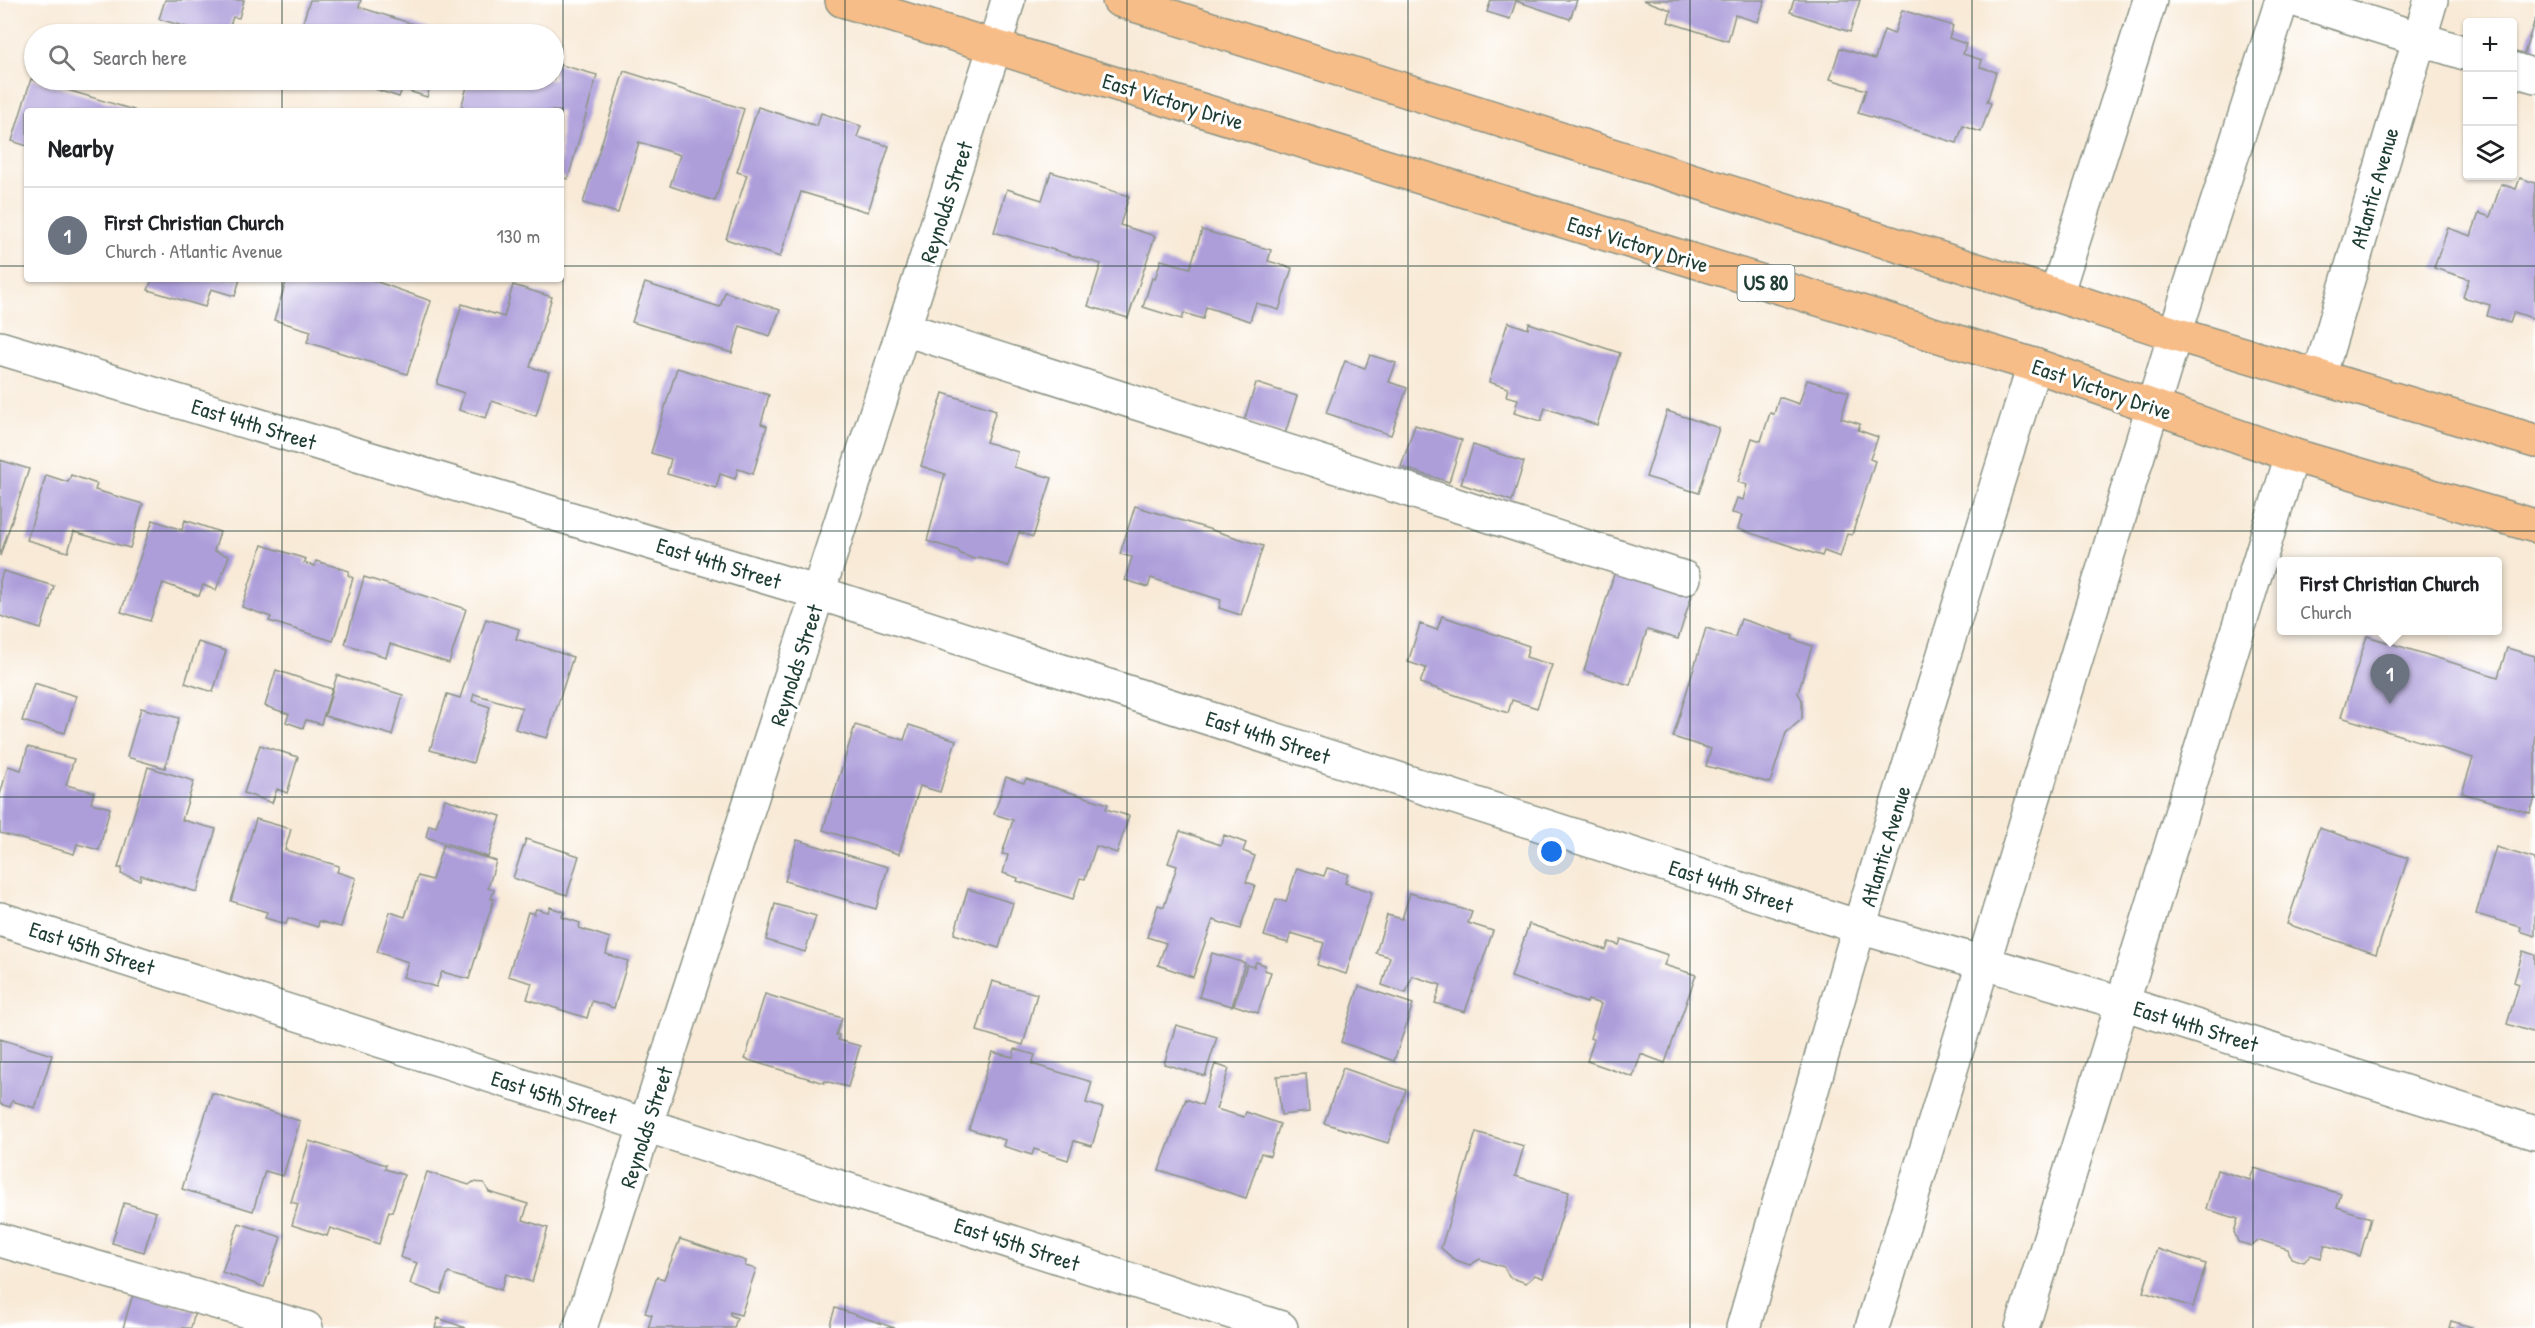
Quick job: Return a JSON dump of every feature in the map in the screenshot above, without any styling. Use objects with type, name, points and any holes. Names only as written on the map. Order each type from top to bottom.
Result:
[{"type":"main road","name":"East Victory Drive","points":[[842,0],[2034,365],[2292,454],[2535,526]]},
{"type":"main road","points":[[1119,0],[2175,334],[2535,441]]},
{"type":"street","name":"Reynolds Street","points":[[580,1328],[905,329],[996,46],[1008,0]]},
{"type":"street","points":[[2056,295],[2150,0]]},
{"type":"street","points":[[1872,1328],[2175,334],[2282,0]]},
{"type":"street","points":[[2296,0],[2463,52]]},
{"type":"street","name":"Atlantic Avenue","points":[[2319,377],[2431,0]]},
{"type":"street","points":[[2517,71],[2535,76]]},
{"type":"street","points":[[905,329],[1684,578]]},
{"type":"street","name":"East 44th Street","points":[[0,348],[819,593],[1860,927],[2122,1003],[2535,1133]]},
{"type":"street","name":"Atlantic Avenue","points":[[1743,1328],[1860,927],[2034,365]]},
{"type":"street","points":[[2022,1328],[2292,454]]},
{"type":"street","name":"East 45th Street","points":[[0,919],[1281,1328]]},
{"type":"street","points":[[0,1240],[306,1328]]},
{"type":"building","points":[[165,0],[244,0],[239,18],[233,17],[231,24],[176,24],[159,19]]},
{"type":"building","points":[[310,0],[361,0],[359,7],[413,24],[302,24]]},
{"type":"building","points":[[1491,0],[1577,0],[1570,19],[1516,1],[1510,19],[1487,12]]},
{"type":"building","points":[[1643,0],[1765,0],[1758,22],[1735,15],[1728,41],[1668,22],[1671,10]]},
{"type":"building","points":[[1794,0],[1860,0],[1850,32],[1790,12]]},
{"type":"building","points":[[1902,10],[1953,26],[1949,38],[1966,44],[1963,54],[1982,60],[1980,67],[1996,72],[1987,102],[1991,103],[1981,132],[1963,126],[1957,143],[1858,113],[1866,90],[1830,79],[1840,48],[1875,59],[1884,30],[1894,34]]},
{"type":"building","points":[[2535,19],[2535,71],[2520,67]]},
{"type":"building","points":[[564,66],[597,75],[568,179],[564,178],[564,108],[461,108],[466,90],[564,90]]},
{"type":"building","points":[[624,71],[744,109],[715,201],[670,186],[680,155],[639,142],[618,213],[583,203]]},
{"type":"building","points":[[28,90],[68,90],[127,108],[24,108],[24,145],[12,141]]},
{"type":"building","points":[[378,90],[402,90],[399,97]]},
{"type":"building","points":[[405,90],[429,90],[427,97]]},
{"type":"building","points":[[758,107],[817,126],[821,113],[861,126],[857,137],[889,146],[868,212],[801,192],[780,257],[726,239],[747,175],[737,172]]},
{"type":"building","points":[[1051,172],[1129,196],[1120,225],[1155,236],[1128,318],[1088,306],[1101,264],[994,232],[1007,189],[1042,200]]},
{"type":"building","points":[[2520,178],[2535,183],[2535,319],[2514,312],[2510,323],[2487,316],[2490,305],[2463,297],[2469,279],[2434,268],[2448,228],[2471,236],[2479,213],[2490,217],[2501,184],[2516,189]]},
{"type":"building","points":[[1202,230],[1271,250],[1268,261],[1292,268],[1279,310],[1256,303],[1250,321],[1206,307],[1203,319],[1184,313],[1182,319],[1143,307],[1152,278],[1155,279],[1161,260],[1190,268]]},
{"type":"building","points":[[151,282],[239,282],[235,296],[211,289],[205,307],[148,290]]},
{"type":"building","points":[[286,282],[377,282],[431,301],[407,374],[307,342],[311,331],[274,320]]},
{"type":"building","points":[[645,283],[720,307],[725,292],[780,310],[770,336],[740,326],[732,353],[632,322]]},
{"type":"building","points":[[513,285],[552,297],[530,367],[549,372],[536,416],[492,401],[486,418],[459,410],[464,393],[437,384],[462,304],[504,317]]},
{"type":"building","points":[[1508,322],[1528,329],[1529,323],[1620,353],[1597,425],[1545,408],[1541,421],[1514,413],[1518,399],[1506,396],[1508,388],[1489,382]]},
{"type":"building","points":[[1370,355],[1396,363],[1389,382],[1407,388],[1391,435],[1326,413],[1345,361],[1365,368]]},
{"type":"building","points":[[677,368],[769,395],[761,424],[767,426],[753,474],[738,469],[735,479],[720,474],[716,488],[667,474],[671,459],[651,453]]},
{"type":"building","points":[[1807,380],[1849,392],[1841,418],[1860,424],[1858,430],[1878,437],[1870,459],[1875,461],[1852,535],[1847,534],[1840,557],[1824,551],[1822,556],[1738,529],[1742,515],[1732,513],[1737,498],[1743,500],[1747,485],[1738,482],[1752,438],[1761,441],[1770,413],[1774,414],[1779,397],[1799,404]]},
{"type":"building","points":[[1256,383],[1297,396],[1285,434],[1244,421]]},
{"type":"building","points":[[943,393],[996,410],[986,442],[1018,452],[1014,467],[1052,478],[1033,537],[1019,532],[1008,566],[979,557],[974,559],[957,550],[927,541],[945,474],[921,466]]},
{"type":"building","points":[[1667,411],[1719,428],[1699,493],[1646,477]]},
{"type":"building","points":[[1415,425],[1462,440],[1449,482],[1401,467]]},
{"type":"building","points":[[1473,445],[1524,462],[1512,501],[1461,484]]},
{"type":"building","points":[[0,460],[29,469],[0,556]]},
{"type":"building","points":[[46,475],[68,482],[71,475],[97,484],[95,490],[143,504],[130,548],[74,532],[68,552],[27,540]]},
{"type":"building","points":[[1135,506],[1263,546],[1241,615],[1219,608],[1221,600],[1151,578],[1148,587],[1125,580],[1132,557],[1120,554]]},
{"type":"building","points":[[153,520],[182,530],[185,520],[220,532],[214,551],[229,556],[216,590],[203,585],[199,596],[163,583],[150,621],[121,612]]},
{"type":"building","points":[[262,545],[306,559],[304,563],[315,566],[316,561],[349,571],[348,575],[353,578],[333,641],[269,621],[271,617],[242,607]]},
{"type":"building","points":[[3,571],[54,586],[41,629],[0,616],[0,581]]},
{"type":"building","points":[[1615,571],[1692,595],[1678,639],[1647,630],[1630,685],[1584,671]]},
{"type":"building","points":[[364,577],[466,609],[449,663],[390,644],[386,657],[345,644]]},
{"type":"building","points":[[1442,616],[1529,646],[1526,657],[1552,665],[1537,708],[1512,700],[1508,713],[1420,683],[1426,668],[1408,662],[1420,624],[1437,630]]},
{"type":"building","points":[[486,619],[519,629],[516,639],[573,657],[547,738],[515,729],[522,708],[474,694],[472,701],[490,707],[473,763],[430,750],[447,694],[460,698]]},
{"type":"building","points":[[1741,619],[1793,636],[1792,639],[1812,646],[1798,693],[1802,700],[1802,719],[1786,733],[1770,783],[1706,766],[1711,749],[1673,737],[1706,628],[1735,637]]},
{"type":"building","points":[[2367,636],[2498,677],[2507,648],[2535,656],[2535,798],[2530,813],[2462,793],[2473,758],[2341,717]]},
{"type":"building","points":[[198,642],[226,651],[213,692],[185,683]]},
{"type":"building","points":[[276,670],[332,689],[321,724],[306,720],[303,728],[286,722],[289,714],[265,706]]},
{"type":"building","points":[[337,675],[403,695],[392,735],[325,716]]},
{"type":"building","points":[[34,683],[76,696],[65,733],[22,721]]},
{"type":"building","points":[[141,708],[179,718],[165,768],[127,757]]},
{"type":"building","points":[[855,725],[904,740],[909,725],[956,740],[940,792],[920,786],[899,854],[823,830]]},
{"type":"building","points":[[260,745],[298,757],[287,793],[277,789],[272,803],[244,793]]},
{"type":"building","points":[[28,747],[74,759],[66,785],[94,792],[91,803],[110,808],[99,850],[77,844],[74,854],[0,833],[0,795],[8,766],[21,770]]},
{"type":"building","points":[[148,767],[194,781],[182,820],[216,829],[197,892],[141,875],[140,880],[121,874],[122,868],[118,868]]},
{"type":"building","points":[[1006,777],[1024,783],[1026,779],[1108,804],[1106,809],[1129,816],[1117,853],[1096,846],[1085,879],[1080,878],[1073,899],[1017,881],[1018,878],[1003,873],[1008,855],[1002,854],[1013,820],[994,814]]},
{"type":"building","points":[[445,799],[501,816],[488,857],[426,837],[429,825],[436,827]]},
{"type":"building","points":[[256,819],[291,829],[285,850],[339,866],[337,872],[356,878],[341,927],[319,921],[318,927],[288,918],[286,924],[265,918],[267,912],[231,901]]},
{"type":"building","points":[[2319,828],[2408,858],[2376,954],[2287,924]]},
{"type":"building","points":[[1180,831],[1221,845],[1224,835],[1246,843],[1243,851],[1255,856],[1246,882],[1255,885],[1240,929],[1213,920],[1193,977],[1158,965],[1166,943],[1147,937],[1158,905],[1164,907],[1177,866],[1168,863]]},
{"type":"building","points":[[526,839],[579,856],[567,895],[513,878]]},
{"type":"building","points":[[797,840],[888,867],[876,909],[785,881]]},
{"type":"building","points":[[443,845],[496,861],[488,888],[494,890],[491,899],[494,899],[469,979],[442,972],[436,987],[403,977],[408,962],[377,952],[390,912],[405,917],[418,876],[432,880]]},
{"type":"building","points":[[2496,847],[2535,859],[2535,936],[2520,931],[2521,927],[2476,914]]},
{"type":"building","points":[[1297,868],[1324,876],[1327,868],[1348,874],[1345,883],[1372,892],[1346,974],[1317,965],[1324,943],[1291,933],[1288,943],[1264,936],[1276,899],[1286,902]]},
{"type":"building","points":[[968,889],[1013,903],[999,948],[954,934]]},
{"type":"building","points":[[1410,893],[1472,912],[1468,923],[1493,931],[1465,1012],[1435,1003],[1441,985],[1412,976],[1406,993],[1382,985],[1390,957],[1376,953],[1387,915],[1402,919]]},
{"type":"building","points":[[775,904],[816,916],[805,952],[766,940]]},
{"type":"building","points":[[550,907],[564,912],[562,917],[580,923],[579,928],[610,938],[606,954],[628,961],[614,1008],[592,1001],[587,1018],[527,999],[532,983],[508,976],[528,912],[534,914],[536,909],[548,912]]},
{"type":"building","points":[[1529,924],[1606,950],[1609,942],[1619,945],[1621,939],[1668,955],[1664,965],[1696,975],[1665,1063],[1641,1054],[1633,1077],[1587,1061],[1594,1040],[1590,1038],[1601,1004],[1588,1000],[1587,1003],[1511,977]]},
{"type":"building","points":[[2523,951],[2535,955],[2535,1033],[2507,1024],[2519,984],[2514,982]]},
{"type":"building","points":[[1212,953],[1245,963],[1232,1006],[1199,997]]},
{"type":"building","points":[[1256,962],[1265,965],[1264,970],[1271,972],[1258,1013],[1234,1005],[1247,965],[1254,967]]},
{"type":"building","points":[[992,981],[1037,994],[1023,1045],[977,1031]]},
{"type":"building","points":[[1359,986],[1413,1004],[1394,1061],[1341,1042]]},
{"type":"building","points":[[765,994],[842,1018],[836,1035],[839,1035],[838,1040],[860,1046],[848,1087],[825,1081],[824,1083],[745,1059]]},
{"type":"building","points":[[1176,1025],[1217,1037],[1205,1076],[1164,1064]]},
{"type":"building","points":[[0,1039],[52,1055],[35,1108],[12,1101],[10,1107],[0,1104]]},
{"type":"building","points":[[1015,1049],[1035,1055],[1032,1064],[1092,1082],[1086,1103],[1103,1108],[1092,1146],[1074,1141],[1068,1160],[1034,1149],[1032,1155],[1003,1146],[1005,1140],[969,1129],[992,1052],[1013,1057]]},
{"type":"building","points":[[1215,1064],[1229,1069],[1216,1109],[1244,1117],[1246,1112],[1280,1124],[1270,1156],[1261,1153],[1246,1198],[1159,1170],[1186,1099],[1202,1105]]},
{"type":"building","points":[[1343,1068],[1406,1090],[1388,1143],[1324,1123]]},
{"type":"building","points":[[1306,1074],[1309,1112],[1281,1115],[1277,1076]]},
{"type":"building","points":[[212,1093],[300,1121],[283,1176],[265,1171],[253,1211],[182,1189]]},
{"type":"building","points":[[1476,1132],[1524,1146],[1515,1176],[1569,1192],[1543,1278],[1535,1275],[1526,1283],[1509,1277],[1504,1267],[1480,1259],[1470,1265],[1455,1260],[1441,1248]]},
{"type":"building","points":[[309,1141],[386,1165],[385,1169],[404,1175],[392,1212],[389,1211],[379,1244],[330,1228],[327,1236],[292,1225],[298,1204],[291,1202]]},
{"type":"building","points":[[2254,1168],[2341,1194],[2337,1207],[2371,1218],[2360,1256],[2325,1245],[2321,1258],[2311,1255],[2304,1262],[2291,1258],[2288,1249],[2260,1240],[2251,1246],[2238,1242],[2234,1232],[2238,1219],[2206,1209],[2217,1170],[2250,1180]]},
{"type":"building","points":[[427,1172],[469,1185],[473,1182],[484,1183],[489,1192],[528,1204],[523,1220],[548,1228],[532,1282],[506,1274],[501,1290],[448,1273],[441,1294],[410,1284],[417,1263],[400,1257]]},
{"type":"building","points":[[124,1203],[156,1212],[144,1252],[112,1243]]},
{"type":"building","points":[[239,1223],[281,1237],[264,1287],[222,1272]]},
{"type":"building","points":[[680,1239],[746,1261],[745,1266],[756,1269],[741,1315],[730,1312],[730,1315],[737,1318],[734,1328],[648,1328],[652,1315],[645,1313],[657,1277],[664,1279]]},
{"type":"building","points":[[2157,1249],[2206,1264],[2193,1307],[2143,1292]]},
{"type":"building","points":[[133,1294],[195,1311],[191,1328],[123,1328]]},
{"type":"building","points":[[835,1308],[895,1328],[829,1328]]},
{"type":"building","points":[[438,1318],[466,1328],[435,1328]]},
{"type":"building","points":[[2451,1321],[2472,1327],[2472,1328],[2449,1328]]},
{"type":"place","name":"First Christian Church","points":[[2390,704]]}]
